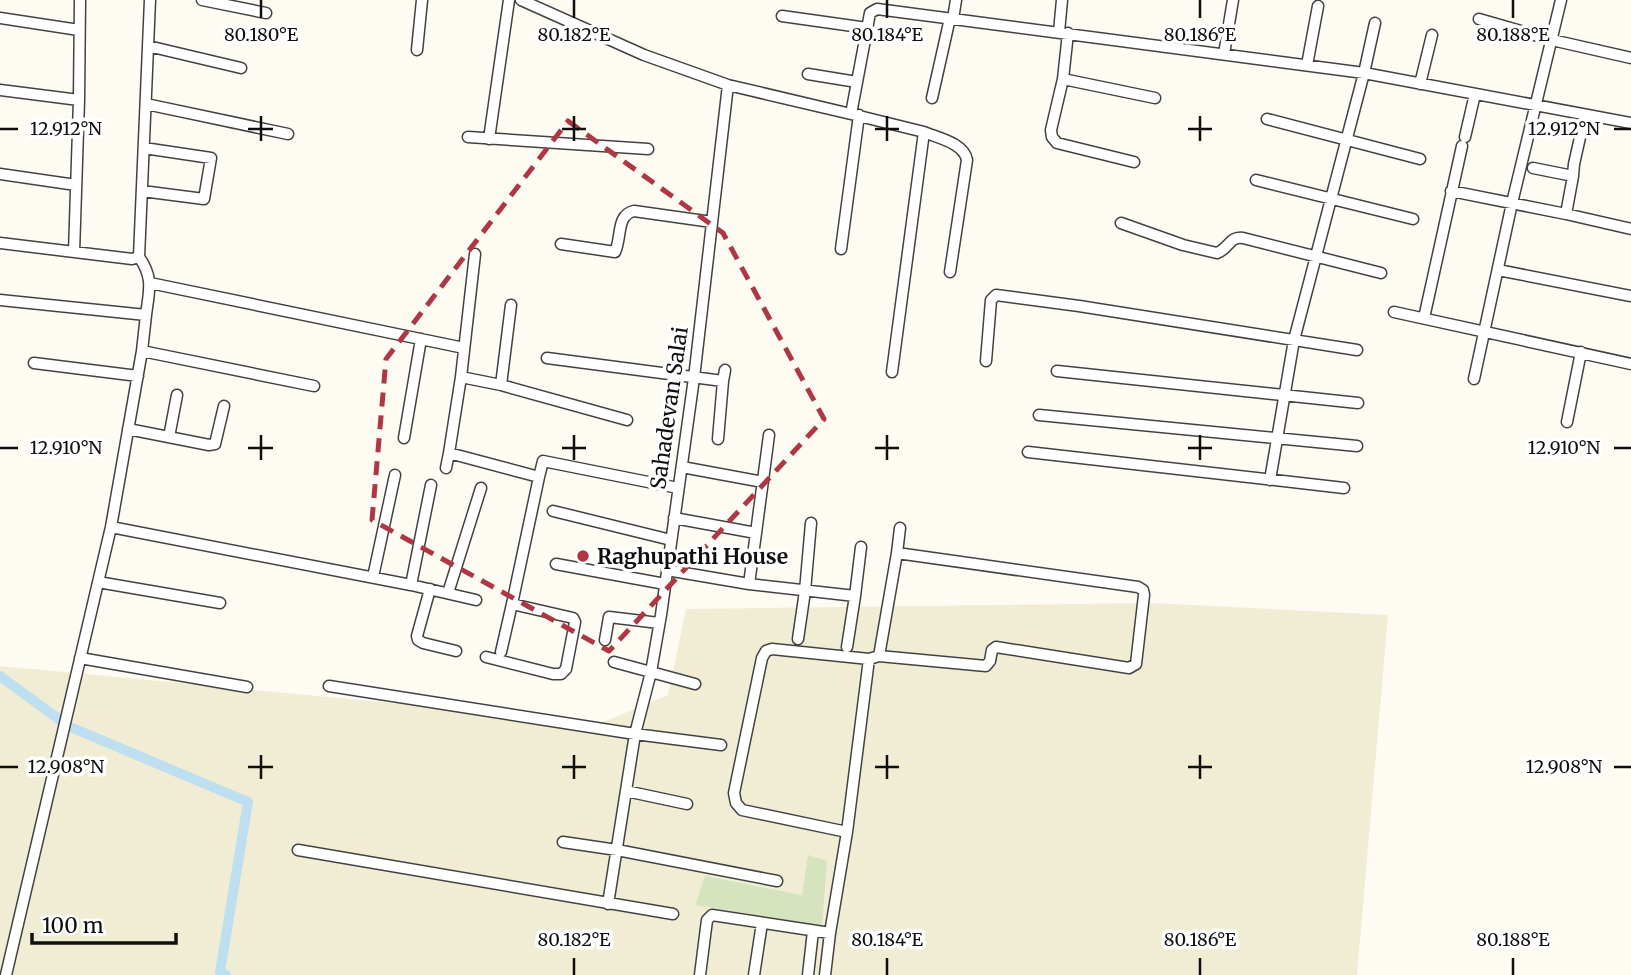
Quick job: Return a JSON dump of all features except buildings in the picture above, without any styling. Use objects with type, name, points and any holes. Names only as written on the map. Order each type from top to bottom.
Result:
[{"type":"street","points":[[74,252],[80,0]]},
{"type":"street","points":[[6,975],[111,527],[142,351],[150,283],[148,269],[139,257],[150,0]]},
{"type":"street","points":[[201,0],[266,13]]},
{"type":"street","points":[[417,50],[422,0]]},
{"type":"street","points":[[489,139],[509,0]]},
{"type":"street","points":[[932,98],[956,0]]},
{"type":"street","points":[[1062,0],[1063,79],[1051,130],[1052,137],[1057,143],[1134,162]]},
{"type":"street","points":[[1224,54],[1233,0]]},
{"type":"street","points":[[1474,379],[1561,0]]},
{"type":"street","points":[[525,1],[644,55],[728,85],[923,132],[955,145],[966,154],[967,160],[950,272]]},
{"type":"street","points":[[1307,65],[1318,6]]},
{"type":"street","points":[[841,249],[857,82],[870,13],[877,9],[1364,73],[1631,123]]},
{"type":"street","points":[[782,16],[867,28]]},
{"type":"street","points":[[0,18],[79,30]]},
{"type":"street","points":[[1479,19],[1552,40],[1631,58]]},
{"type":"street","points":[[1270,480],[1294,340],[1375,23]]},
{"type":"street","points":[[1420,84],[1432,35]]},
{"type":"street","points":[[148,46],[241,68]]},
{"type":"street","points":[[808,74],[857,82]]},
{"type":"street","points":[[1063,79],[1155,98]]},
{"type":"street","name":"Sahadevan Salai","points":[[608,904],[635,734],[650,672],[665,584],[694,378],[728,85]]},
{"type":"street","points":[[0,90],[79,100]]},
{"type":"street","points":[[1424,318],[1475,94]]},
{"type":"street","points":[[146,104],[288,134]]},
{"type":"street","points":[[1566,214],[1585,115]]},
{"type":"street","points":[[1267,119],[1420,159]]},
{"type":"street","points":[[892,372],[923,132]]},
{"type":"street","points":[[468,137],[648,149]]},
{"type":"street","points":[[142,191],[204,199],[211,158],[144,148]]},
{"type":"street","points":[[1533,168],[1573,176]]},
{"type":"street","points":[[0,174],[76,185]]},
{"type":"street","points":[[1256,180],[1413,219]]},
{"type":"street","points":[[1451,191],[1631,229]]},
{"type":"street","points":[[561,244],[615,252],[619,244],[622,219],[626,213],[634,211],[712,222]]},
{"type":"street","points":[[1121,223],[1183,245],[1217,253],[1223,251],[1232,239],[1237,237],[1381,273]]},
{"type":"street","points":[[0,243],[132,259],[139,257]]},
{"type":"street","points":[[446,468],[461,377],[475,254]]},
{"type":"street","points":[[1498,270],[1631,296]]},
{"type":"street","points":[[150,283],[464,348]]},
{"type":"street","points":[[986,361],[992,300],[996,295],[1357,350]]},
{"type":"street","points":[[0,300],[146,315]]},
{"type":"street","points":[[501,385],[511,304]]},
{"type":"street","points":[[1394,312],[1631,364]]},
{"type":"street","points":[[404,438],[421,339]]},
{"type":"street","points":[[142,351],[314,386]]},
{"type":"street","points":[[1567,422],[1581,352]]},
{"type":"street","points":[[547,358],[694,378],[724,376],[718,439]]},
{"type":"street","points":[[34,363],[138,376]]},
{"type":"street","points":[[1057,371],[1358,403]]},
{"type":"street","points":[[461,377],[501,385],[627,420]]},
{"type":"street","points":[[169,436],[177,395]]},
{"type":"street","points":[[128,429],[215,444],[224,406]]},
{"type":"street","points":[[1039,415],[1357,446]]},
{"type":"street","points":[[748,584],[769,435]]},
{"type":"street","points":[[1028,452],[1344,488]]},
{"type":"street","points":[[449,453],[539,477]]},
{"type":"street","points":[[501,652],[543,461],[678,488]]},
{"type":"street","points":[[682,467],[763,482]]},
{"type":"street","points":[[373,578],[395,475]]},
{"type":"street","points":[[411,585],[431,485]]},
{"type":"street","points":[[448,593],[481,488]]},
{"type":"street","points":[[553,511],[671,540]]},
{"type":"street","points":[[674,518],[756,533]]},
{"type":"street","points":[[798,639],[811,523]]},
{"type":"street","points":[[111,527],[476,600]]},
{"type":"street","points":[[825,975],[874,658],[900,528]]},
{"type":"street","points":[[847,647],[861,547]]},
{"type":"street","points":[[846,832],[742,810],[736,803],[734,793],[762,658],[766,651],[772,649],[986,666],[992,650],[996,647],[1129,668],[1136,664],[1144,595],[1143,590],[1138,587],[897,553]]},
{"type":"street","points":[[556,564],[665,584]]},
{"type":"street","points":[[667,570],[748,584],[855,596]]},
{"type":"street","points":[[98,582],[220,603]]},
{"type":"street","points":[[430,589],[418,640],[456,651]]},
{"type":"street","points":[[485,657],[554,674],[561,674],[566,669],[575,620],[512,604]]},
{"type":"street","points":[[605,640],[609,617],[659,623]]},
{"type":"street","points":[[80,658],[247,687]]},
{"type":"street","points":[[614,662],[695,684]]},
{"type":"street","points":[[329,686],[721,745]]},
{"type":"street","points":[[626,791],[687,804]]},
{"type":"street","points":[[563,842],[777,880]]},
{"type":"street","points":[[298,850],[673,914]]},
{"type":"street","points":[[700,975],[707,920],[712,915],[830,933]]},
{"type":"street","points":[[754,975],[762,923]]},
{"type":"street","points":[[808,975],[813,931]]},
{"type":"highlighted area","points":[[568,121],[723,233],[824,419],[609,651],[372,520],[386,359]]},
{"type":"shaded area","points":[[1152,603],[1388,615],[1357,975],[0,975],[0,666],[601,723],[668,695],[686,609]]},
{"type":"green space","points":[[808,855],[827,861],[822,926],[695,905],[705,876],[802,895]]},
{"type":"waterway","points":[[0,676],[68,726],[248,802],[220,972],[226,975]]},
{"type":"place","name":"Raghupathi House","points":[[583,556]]}]
